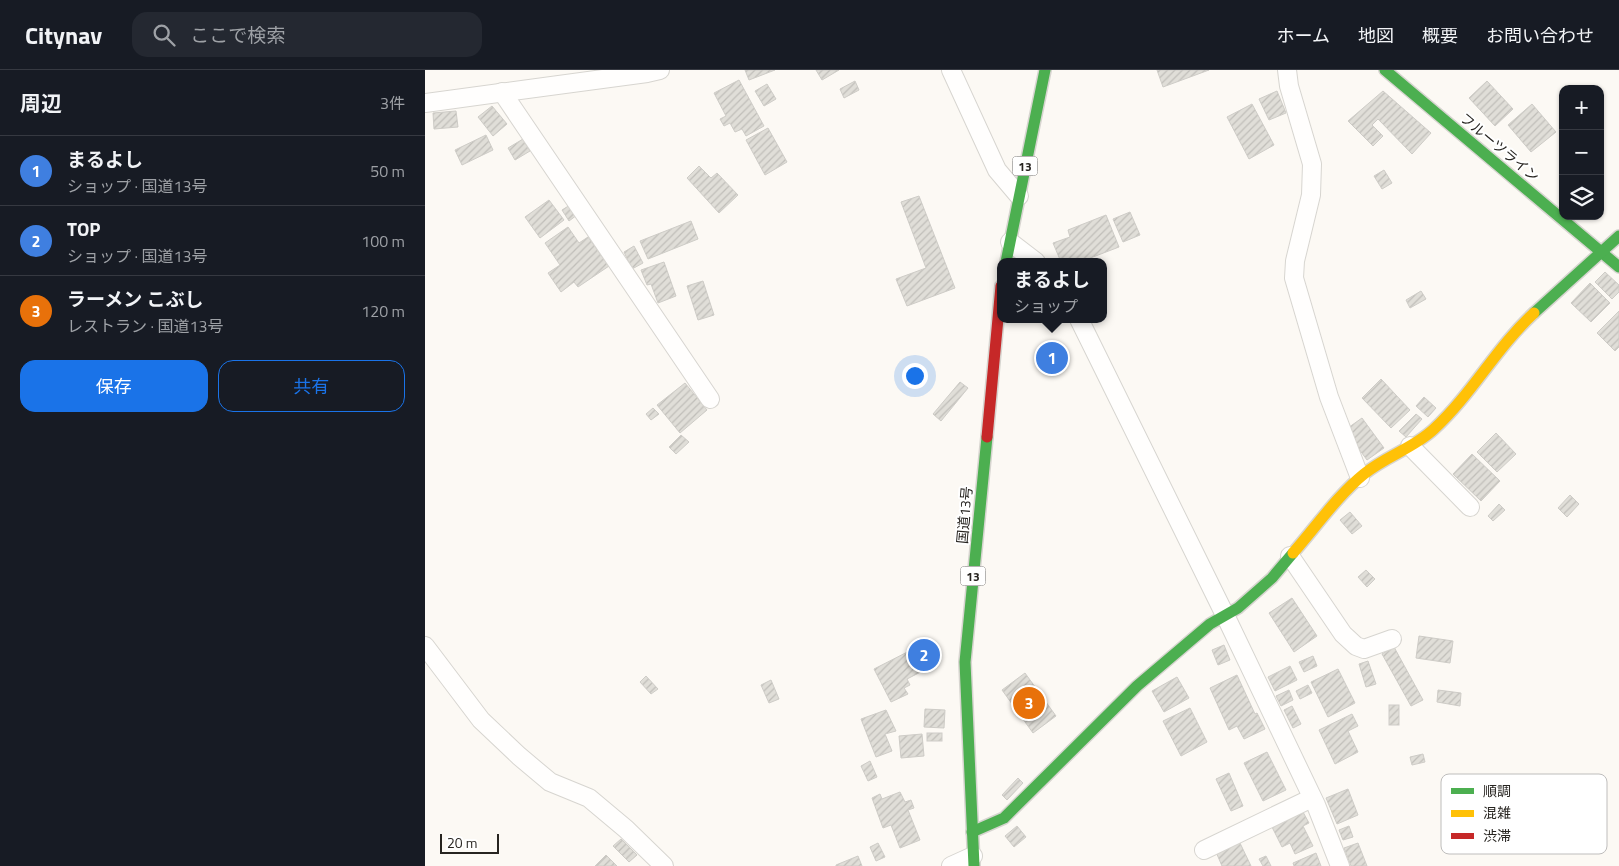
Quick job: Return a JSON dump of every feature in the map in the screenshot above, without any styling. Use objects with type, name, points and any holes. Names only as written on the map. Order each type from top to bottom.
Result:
[{"type":"main road","name":"13","points":[[1007,258],[1045,70]]},
{"type":"main road","name":"フルーツライン","points":[[1385,70],[1619,267]]},
{"type":"main road","points":[[972,832],[1005,818],[1137,686],[1210,624],[1237,608],[1272,578],[1352,484],[1410,446],[1441,422],[1523,323],[1619,236]]},
{"type":"main road","name":"国道13号","points":[[974,861],[965,662],[997,323]]},
{"type":"street","points":[[425,103],[660,70]]},
{"type":"street","points":[[951,70],[997,170],[1019,196]]},
{"type":"street","points":[[1287,70],[1289,86],[1312,164],[1311,195],[1295,261],[1294,278],[1329,396],[1360,478]]},
{"type":"street","points":[[502,92],[710,399]]},
{"type":"street","points":[[1010,242],[1031,258]]},
{"type":"street","points":[[1081,323],[1225,615],[1312,798],[1340,866]]},
{"type":"street","points":[[1410,446],[1470,507]]},
{"type":"street","points":[[1290,556],[1343,634],[1356,646],[1364,649],[1392,639]]},
{"type":"street","points":[[425,646],[481,720],[519,756],[550,782],[589,798],[664,866]]},
{"type":"street","points":[[1204,850],[1312,798]]},
{"type":"street","points":[[951,866],[974,861]]},
{"type":"building","points":[[745,70],[775,70],[749,80]]},
{"type":"building","points":[[816,70],[839,70],[822,80]]},
{"type":"building","points":[[1157,70],[1209,70],[1163,87]]},
{"type":"building","points":[[739,80],[764,126],[746,136],[742,129],[735,132],[730,123],[724,126],[720,119],[726,116],[714,93]]},
{"type":"building","points":[[855,81],[859,90],[844,98],[840,89]]},
{"type":"building","points":[[1487,81],[1513,109],[1495,126],[1469,98]]},
{"type":"building","points":[[767,84],[776,99],[764,106],[755,91]]},
{"type":"building","points":[[1277,91],[1286,113],[1269,120],[1259,99]]},
{"type":"building","points":[[1383,91],[1431,133],[1412,154],[1378,119],[1372,125],[1383,136],[1373,146],[1348,121]]},
{"type":"building","points":[[1252,104],[1274,145],[1249,159],[1227,117]]},
{"type":"building","points":[[1532,104],[1556,132],[1531,152],[1508,125]]},
{"type":"building","points":[[492,106],[507,124],[493,136],[478,117]]},
{"type":"building","points":[[456,111],[458,127],[434,129],[433,113]]},
{"type":"building","points":[[768,128],[787,162],[765,175],[746,140]]},
{"type":"building","points":[[486,135],[493,150],[462,165],[455,150]]},
{"type":"building","points":[[523,139],[530,151],[515,160],[508,148]]},
{"type":"building","points":[[699,166],[711,178],[717,173],[738,195],[719,213],[687,178]]},
{"type":"building","points":[[1384,170],[1392,183],[1382,189],[1374,176]]},
{"type":"building","points":[[919,196],[955,288],[907,306],[896,279],[926,268],[901,202]]},
{"type":"building","points":[[549,200],[564,220],[540,238],[525,217]]},
{"type":"building","points":[[570,205],[577,215],[569,221],[562,210]]},
{"type":"building","points":[[1130,212],[1140,235],[1123,242],[1113,219]]},
{"type":"building","points":[[1106,215],[1119,247],[1090,258],[1059,258],[1053,243],[1070,237],[1068,230]]},
{"type":"building","points":[[691,221],[698,239],[648,259],[640,241]]},
{"type":"building","points":[[568,227],[579,243],[588,237],[609,266],[578,287],[574,282],[561,292],[548,273],[560,265],[545,243]]},
{"type":"building","points":[[634,246],[643,263],[632,269],[624,252]]},
{"type":"building","points":[[664,262],[676,296],[658,303],[651,284],[647,285],[641,270]]},
{"type":"building","points":[[1605,272],[1619,285],[1619,292],[1612,299],[1595,282]]},
{"type":"building","points":[[703,281],[714,315],[698,320],[687,286]]},
{"type":"building","points":[[1590,283],[1610,303],[1591,322],[1571,303]]},
{"type":"building","points":[[1421,291],[1426,299],[1410,308],[1406,300]]},
{"type":"building","points":[[1619,311],[1619,347],[1615,351],[1597,333]]},
{"type":"building","points":[[1381,379],[1410,410],[1391,428],[1362,398]]},
{"type":"building","points":[[960,382],[968,388],[941,421],[933,414]]},
{"type":"building","points":[[685,383],[707,410],[680,433],[657,405]]},
{"type":"building","points":[[1424,397],[1436,408],[1428,417],[1416,406]]},
{"type":"building","points":[[653,408],[659,414],[651,420],[646,414]]},
{"type":"building","points":[[1416,414],[1422,419],[1406,437],[1399,431]]},
{"type":"building","points":[[1362,418],[1384,448],[1367,460],[1345,430]]},
{"type":"building","points":[[1496,433],[1516,454],[1497,472],[1477,452]]},
{"type":"building","points":[[681,435],[689,442],[676,454],[669,447]]},
{"type":"building","points":[[1472,454],[1500,481],[1481,501],[1453,474]]},
{"type":"building","points":[[1570,495],[1579,504],[1567,517],[1558,508]]},
{"type":"building","points":[[1499,504],[1505,510],[1493,521],[1488,516]]},
{"type":"building","points":[[1350,512],[1362,526],[1352,534],[1340,520]]},
{"type":"building","points":[[1366,570],[1375,579],[1367,587],[1358,577]]},
{"type":"building","points":[[1292,598],[1317,636],[1294,652],[1269,613]]},
{"type":"building","points":[[1419,636],[1453,641],[1450,663],[1416,658]]},
{"type":"building","points":[[929,641],[940,662],[907,679],[910,685],[904,688],[908,694],[891,702],[874,669]]},
{"type":"building","points":[[1224,645],[1230,660],[1218,665],[1212,650]]},
{"type":"building","points":[[1394,647],[1423,700],[1411,706],[1382,654]]},
{"type":"building","points":[[1313,656],[1317,666],[1304,672],[1299,662]]},
{"type":"building","points":[[1368,661],[1376,684],[1366,687],[1359,664]]},
{"type":"building","points":[[1290,666],[1297,680],[1275,691],[1268,677]]},
{"type":"building","points":[[1338,669],[1355,703],[1328,717],[1311,682]]},
{"type":"building","points":[[1025,673],[1056,716],[1033,733],[1002,690]]},
{"type":"building","points":[[1237,675],[1255,714],[1257,713],[1265,729],[1244,739],[1237,726],[1229,730],[1210,688]]},
{"type":"building","points":[[646,676],[658,689],[651,694],[640,682]]},
{"type":"building","points":[[1177,677],[1189,698],[1164,712],[1152,691]]},
{"type":"building","points":[[771,680],[779,699],[769,703],[761,685]]},
{"type":"building","points":[[1308,685],[1312,693],[1300,699],[1296,691]]},
{"type":"building","points":[[1289,690],[1293,700],[1281,706],[1276,696]]},
{"type":"building","points":[[1438,690],[1461,693],[1460,706],[1437,702]]},
{"type":"building","points":[[1389,705],[1399,705],[1399,725],[1389,725]]},
{"type":"building","points":[[1292,706],[1301,724],[1293,728],[1284,710]]},
{"type":"building","points":[[1190,708],[1207,742],[1181,756],[1163,721]]},
{"type":"building","points":[[925,709],[945,710],[944,728],[924,727]]},
{"type":"building","points":[[886,710],[896,731],[885,734],[892,751],[876,757],[861,719]]},
{"type":"building","points":[[1352,714],[1358,726],[1348,731],[1358,752],[1335,764],[1319,730]]},
{"type":"building","points":[[927,733],[942,733],[942,741],[927,741]]},
{"type":"building","points":[[922,734],[924,756],[901,758],[899,736]]},
{"type":"building","points":[[1267,752],[1286,790],[1263,801],[1244,763]]},
{"type":"building","points":[[1423,754],[1425,762],[1412,765],[1410,757]]},
{"type":"building","points":[[870,761],[877,777],[868,781],[861,766]]},
{"type":"building","points":[[1229,773],[1243,806],[1231,811],[1216,779]]},
{"type":"building","points":[[1018,778],[1023,783],[1007,800],[1002,795]]},
{"type":"building","points":[[1348,789],[1358,815],[1337,824],[1326,798]]},
{"type":"building","points":[[900,792],[905,802],[911,800],[914,808],[908,810],[920,840],[900,848],[891,825],[883,828],[872,798],[880,794],[882,799]]},
{"type":"building","points":[[1303,812],[1309,823],[1303,826],[1313,846],[1295,854],[1290,843],[1282,847],[1272,827]]},
{"type":"building","points":[[1017,826],[1026,837],[1014,847],[1005,836]]},
{"type":"building","points":[[1349,826],[1353,837],[1343,840],[1339,830]]},
{"type":"building","points":[[621,839],[637,855],[629,862],[613,846]]},
{"type":"building","points":[[1239,841],[1251,866],[1222,866],[1216,852]]},
{"type":"building","points":[[878,843],[885,857],[876,861],[870,847]]},
{"type":"building","points":[[1358,843],[1367,866],[1351,866],[1344,848]]},
{"type":"building","points":[[1316,853],[1321,866],[1294,866],[1293,863]]},
{"type":"building","points":[[606,855],[617,866],[595,866]]},
{"type":"building","points":[[858,856],[862,866],[836,866],[836,865]]},
{"type":"building","points":[[1266,856],[1271,866],[1263,866],[1259,859]]},
{"type":"traffic: fast","points":[[1007,258],[1045,70]]},
{"type":"traffic: fast","points":[[1385,70],[1619,267]]},
{"type":"traffic: fast","points":[[1534,313],[1619,236]]},
{"type":"traffic: fast","points":[[974,866],[965,662],[987,437]]},
{"type":"traffic: fast","points":[[972,832],[1004,818],[1137,686],[1210,624],[1238,608],[1272,578],[1293,553]]},
{"type":"traffic: slow","points":[[1293,553],[1354,482],[1381,462],[1418,442],[1434,429],[1534,313]]},
{"type":"traffic: jam","points":[[987,437],[998,323]]},
{"type":"place","name":"まるよし","points":[[1052,358]]},
{"type":"place","name":"TOP","points":[[924,655]]},
{"type":"place","name":"ラーメン こぶし","points":[[1029,703]]}]
